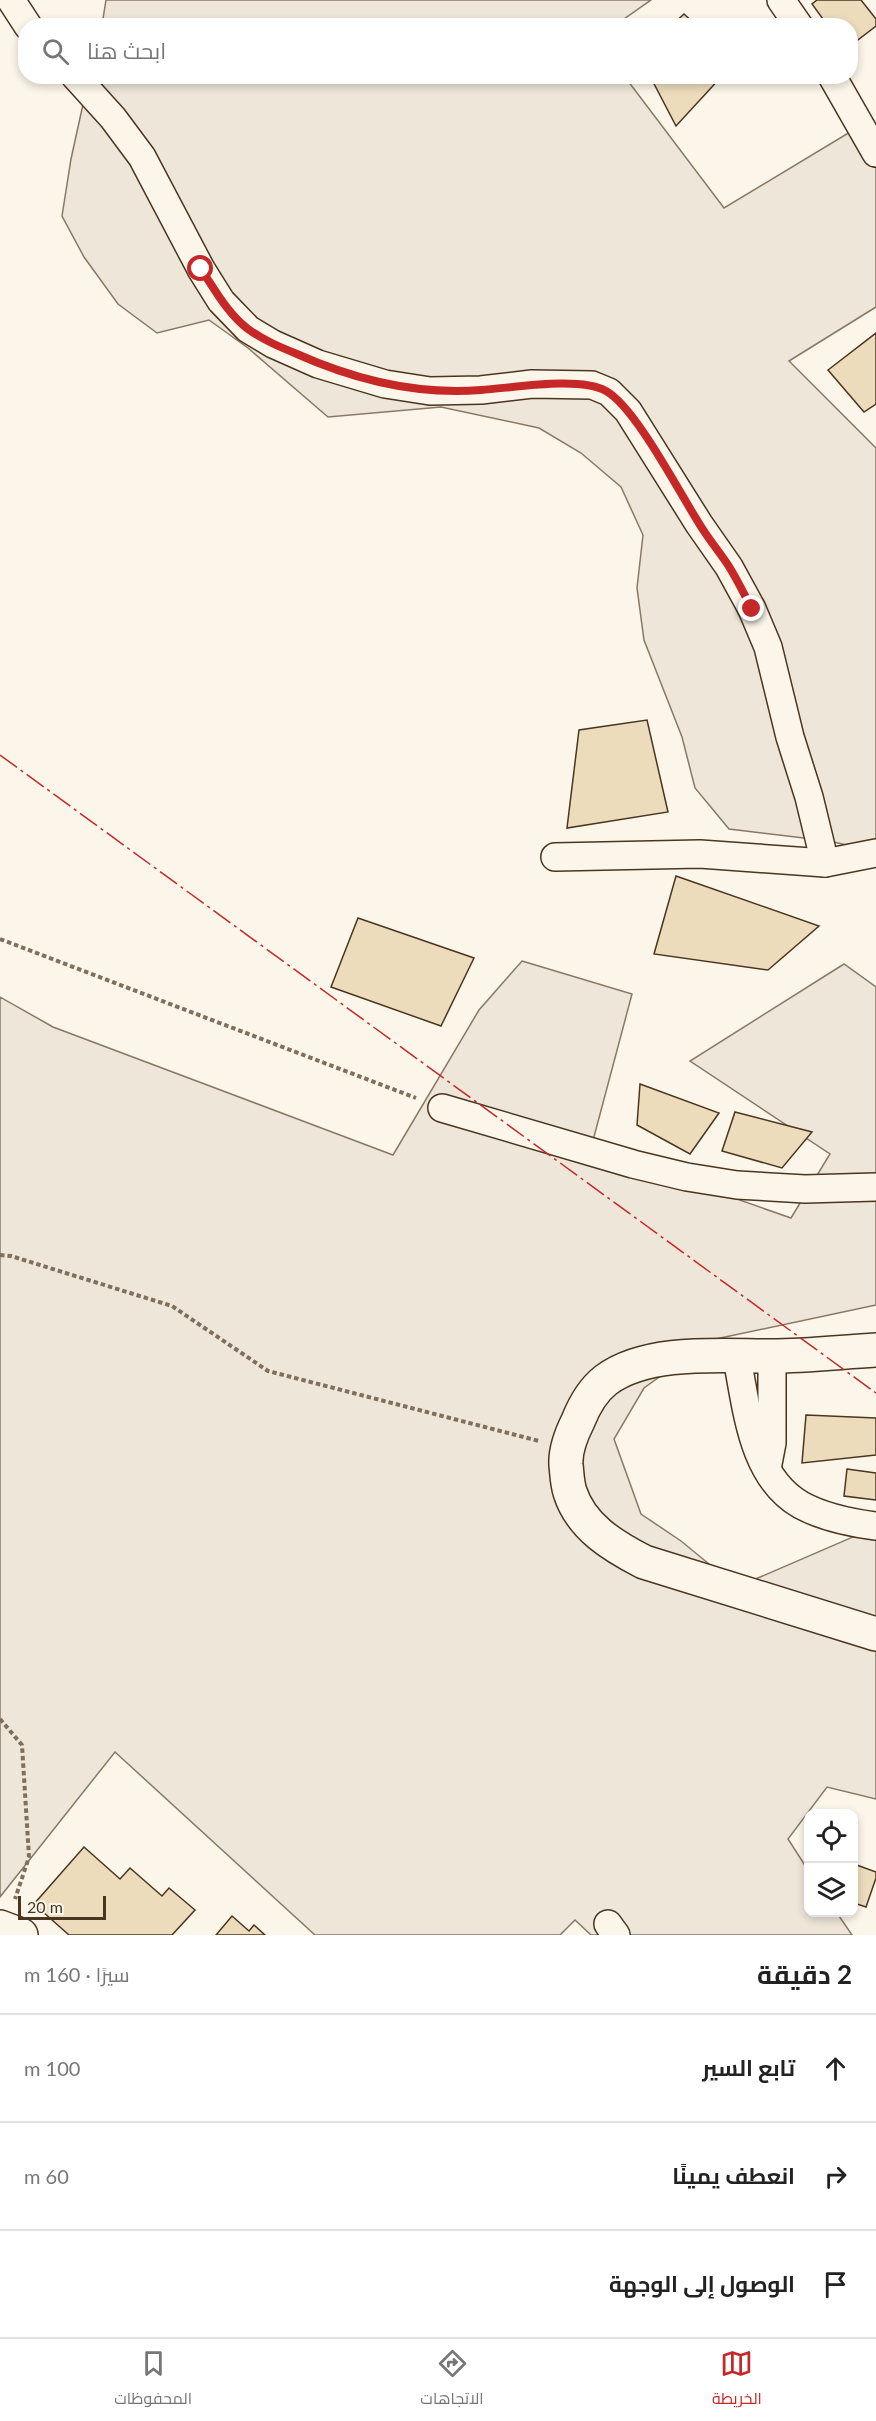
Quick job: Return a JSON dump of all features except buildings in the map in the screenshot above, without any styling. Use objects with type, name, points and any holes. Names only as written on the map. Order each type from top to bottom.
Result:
[{"type":"main road","points":[[876,1350],[679,1358],[650,1362],[624,1370],[606,1380],[585,1404],[566,1458],[570,1491],[581,1515],[597,1533],[619,1549],[644,1562],[876,1634]]},
{"type":"street","points":[[11,0],[23,18]]},
{"type":"street","points":[[781,0],[793,18]]},
{"type":"street","points":[[82,84],[113,118],[142,156],[201,269],[221,301],[248,329],[273,344],[318,364],[385,384],[429,391],[481,390],[532,384],[592,384],[609,392],[628,411],[729,567],[752,609],[768,647],[825,863]]},
{"type":"street","points":[[837,84],[876,153]]},
{"type":"street","points":[[555,857],[700,854],[825,863],[876,853]]},
{"type":"street","points":[[442,1108],[633,1164],[687,1177],[737,1185],[805,1189],[876,1187]]},
{"type":"street","points":[[736,1354],[755,1445],[767,1469],[788,1496],[802,1506],[821,1514],[876,1526]]},
{"type":"street","points":[[767,1469],[772,1443],[772,1356]]},
{"type":"path","points":[[0,939],[442,1108]]},
{"type":"path","points":[[0,1255],[11,1256],[172,1306],[268,1371],[568,1449]]},
{"type":"path","points":[[0,1719],[22,1745],[29,1857],[9,1930]]},
{"type":"shaded area","points":[[106,0],[651,0],[625,18],[103,18]]},
{"type":"shaded area","points":[[87,84],[630,84],[724,208],[870,120],[876,125],[876,307],[789,361],[876,448],[876,849],[873,851],[829,841],[729,829],[695,788],[682,737],[644,640],[637,588],[643,535],[621,487],[581,453],[539,428],[441,407],[328,417],[248,348],[209,320],[157,333],[118,304],[84,257],[62,216],[71,159]]},
{"type":"shaded area","points":[[522,961],[632,994],[591,1148],[791,1218],[830,1154],[690,1061],[844,964],[876,987],[876,1305],[711,1340],[644,1388],[614,1439],[641,1514],[681,1541],[737,1587],[876,1527],[876,1799],[827,1787],[810,1809],[804,1809],[804,1818],[788,1839],[804,1864],[804,1917],[840,1917],[852,1935],[591,1935],[575,1920],[560,1935],[315,1935],[115,1752],[0,1897],[0,997],[53,1027],[393,1155],[479,1010]]},
{"type":"power","points":[[0,755],[876,1393]]},
{"type":"route","points":[[201,269],[221,301],[248,329],[273,344],[318,364],[385,384],[429,391],[481,390],[532,384],[592,384],[609,392],[628,411],[642,431],[699,524],[729,567],[752,609]]}]
